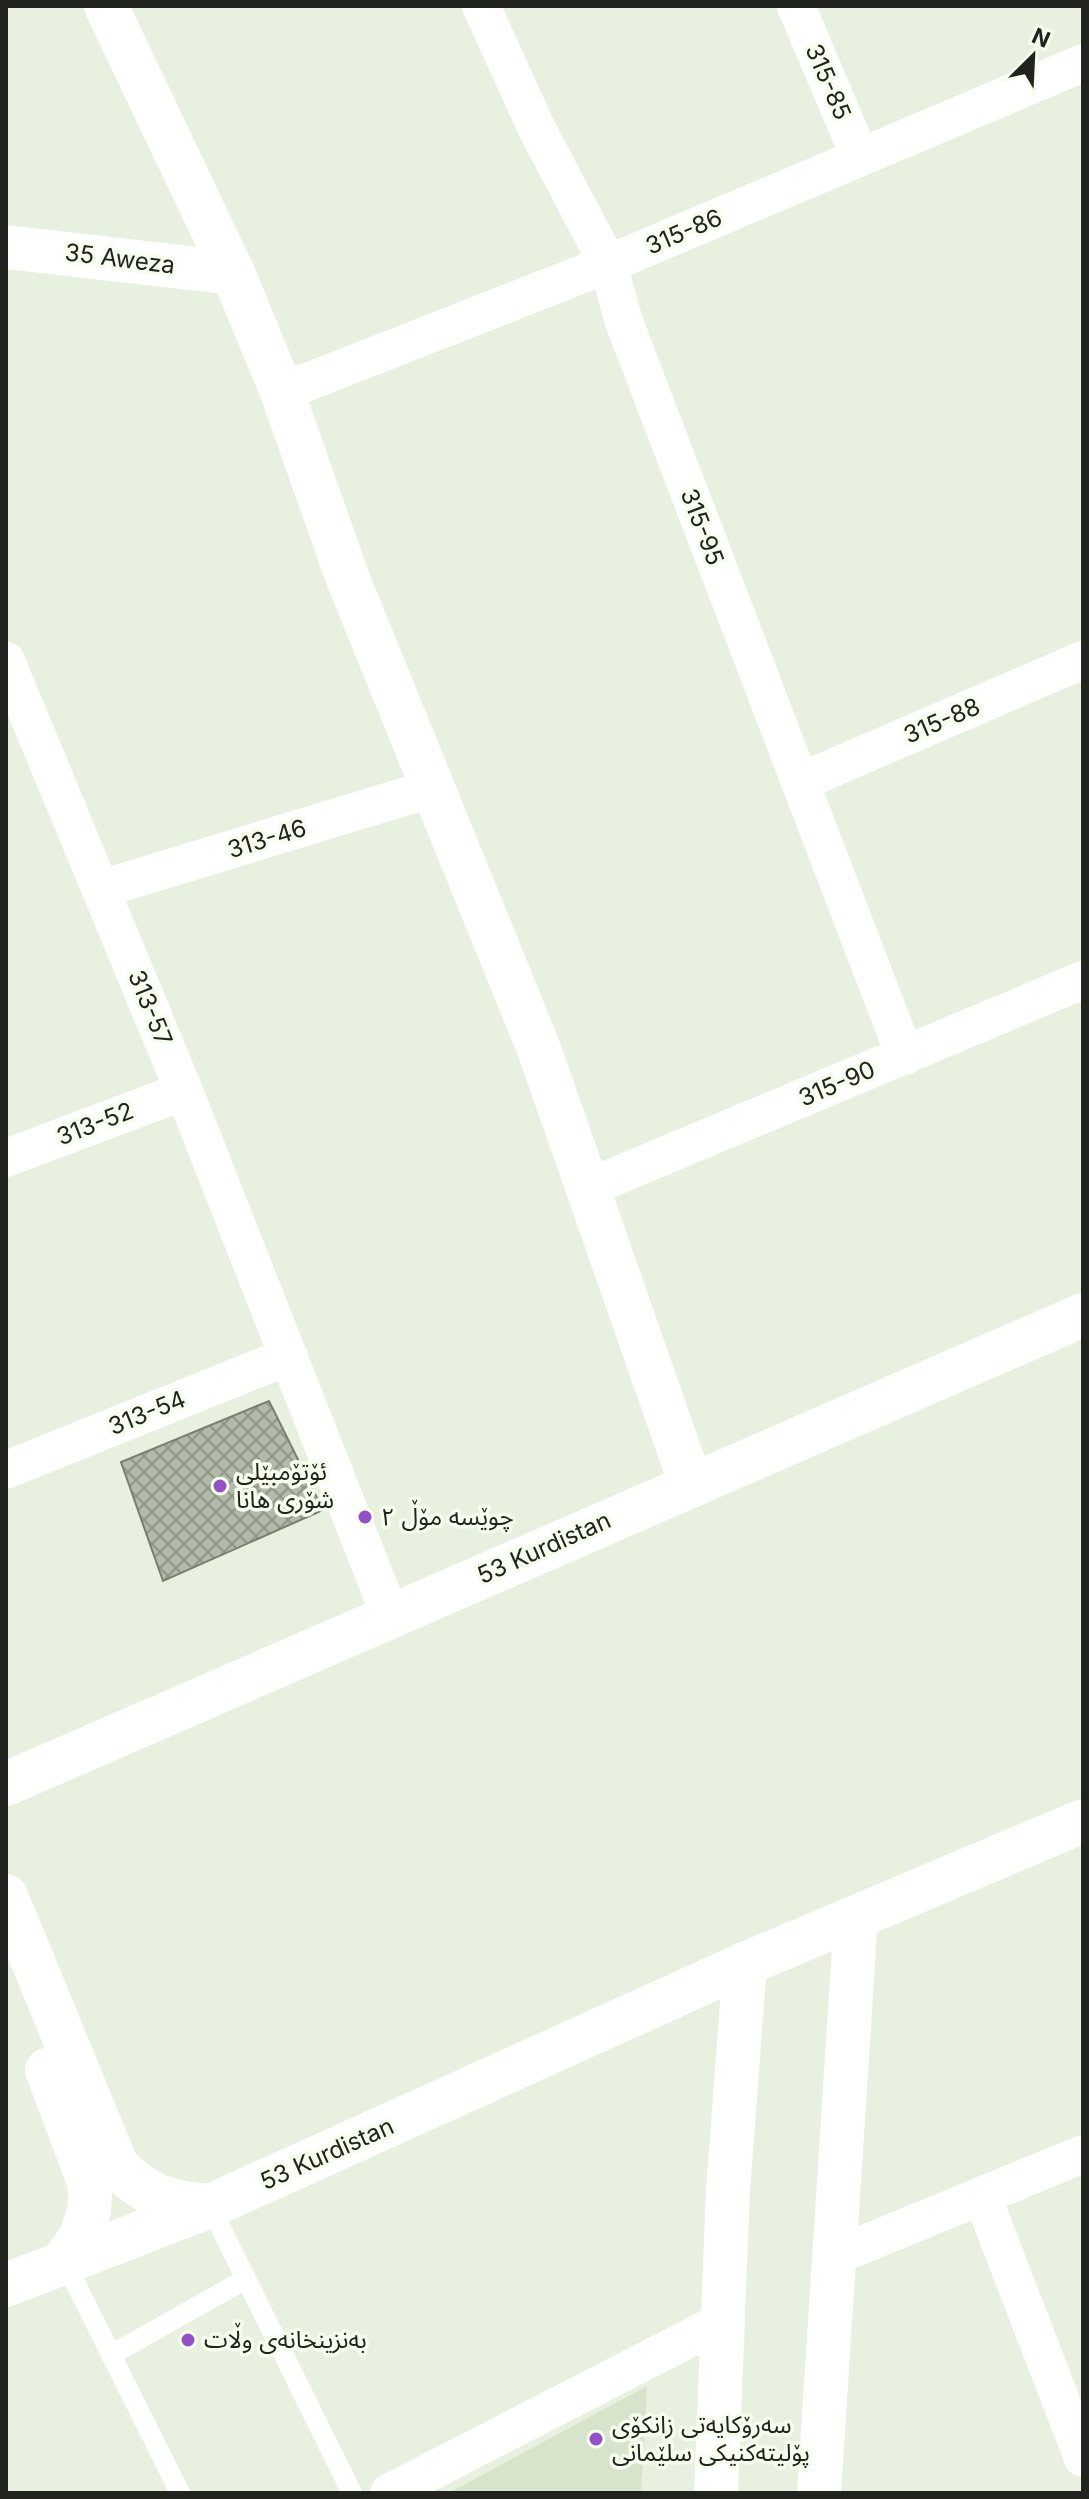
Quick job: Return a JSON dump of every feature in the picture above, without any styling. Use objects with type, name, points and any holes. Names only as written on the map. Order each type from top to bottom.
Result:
[{"type":"main road","points":[[106,6],[233,273],[282,392],[348,579],[539,1049],[590,1187],[691,1484]]},
{"type":"main road","name":"35 Aweza","points":[[6,247],[233,273]]},
{"type":"main road","name":"53 Kurdistan","points":[[6,1784],[1083,1315]]},
{"type":"main road","name":"53 Kurdistan","points":[[6,2285],[210,2206],[745,1964],[1083,1821]]},
{"type":"main road","points":[[6,1896],[117,2166],[133,2183],[152,2196],[174,2203],[210,2206]]},
{"type":"main road","points":[[819,2493],[856,1917]]},
{"type":"main road","points":[[6,1962],[89,2182],[91,2201],[87,2223],[78,2244],[64,2260]]},
{"type":"main road","points":[[716,2493],[723,2321],[745,1964]]},
{"type":"street","name":"315-85","points":[[796,6],[860,157]]},
{"type":"street","name":"315-95","points":[[486,7],[536,127],[608,264],[624,322],[905,1056]]},
{"type":"street","name":"315-86","points":[[282,392],[608,264],[1083,63]]},
{"type":"street","name":"315-88","points":[[800,782],[1083,660]]},
{"type":"street","name":"313-57","points":[[6,661],[17,722],[101,889],[184,1091],[390,1615]]},
{"type":"street","name":"313-46","points":[[101,889],[433,788]]},
{"type":"street","name":"315-90","points":[[590,1187],[1083,980]]},
{"type":"street","name":"313-52","points":[[6,1158],[184,1091]]},
{"type":"street","name":"313-54","points":[[6,1470],[289,1356]]},
{"type":"street","points":[[833,2257],[1083,2154]]},
{"type":"street","points":[[982,2196],[1083,2458]]},
{"type":"street","points":[[389,2493],[723,2321]]},
{"type":"lane","points":[[210,2206],[352,2493]]},
{"type":"lane","points":[[64,2260],[180,2493]]},
{"type":"lane","points":[[111,2355],[246,2279]]},
{"type":"shaded area","name":"سەرۆکایەتی زانکۆی پۆلیتەکنیکی سلێمانی","points":[[647,2386],[641,2493],[449,2493]]},
{"type":"building","name":"ئۆتۆمبێلی شۆری هانا","points":[[269,1401],[323,1510],[163,1581],[121,1462]]},
{"type":"place","name":"ئۆتۆمبێلی شۆری هانا","points":[[220,1486]]},
{"type":"place","name":"چوێسە مۆڵ ۲","points":[[365,1517]]},
{"type":"place","name":"بەنزینخانەی وڵات","points":[[188,2340]]},
{"type":"place","name":"سەرۆکایەتی زانکۆی پۆلیتەکنیکی سلێمانی","points":[[596,2439]]}]
